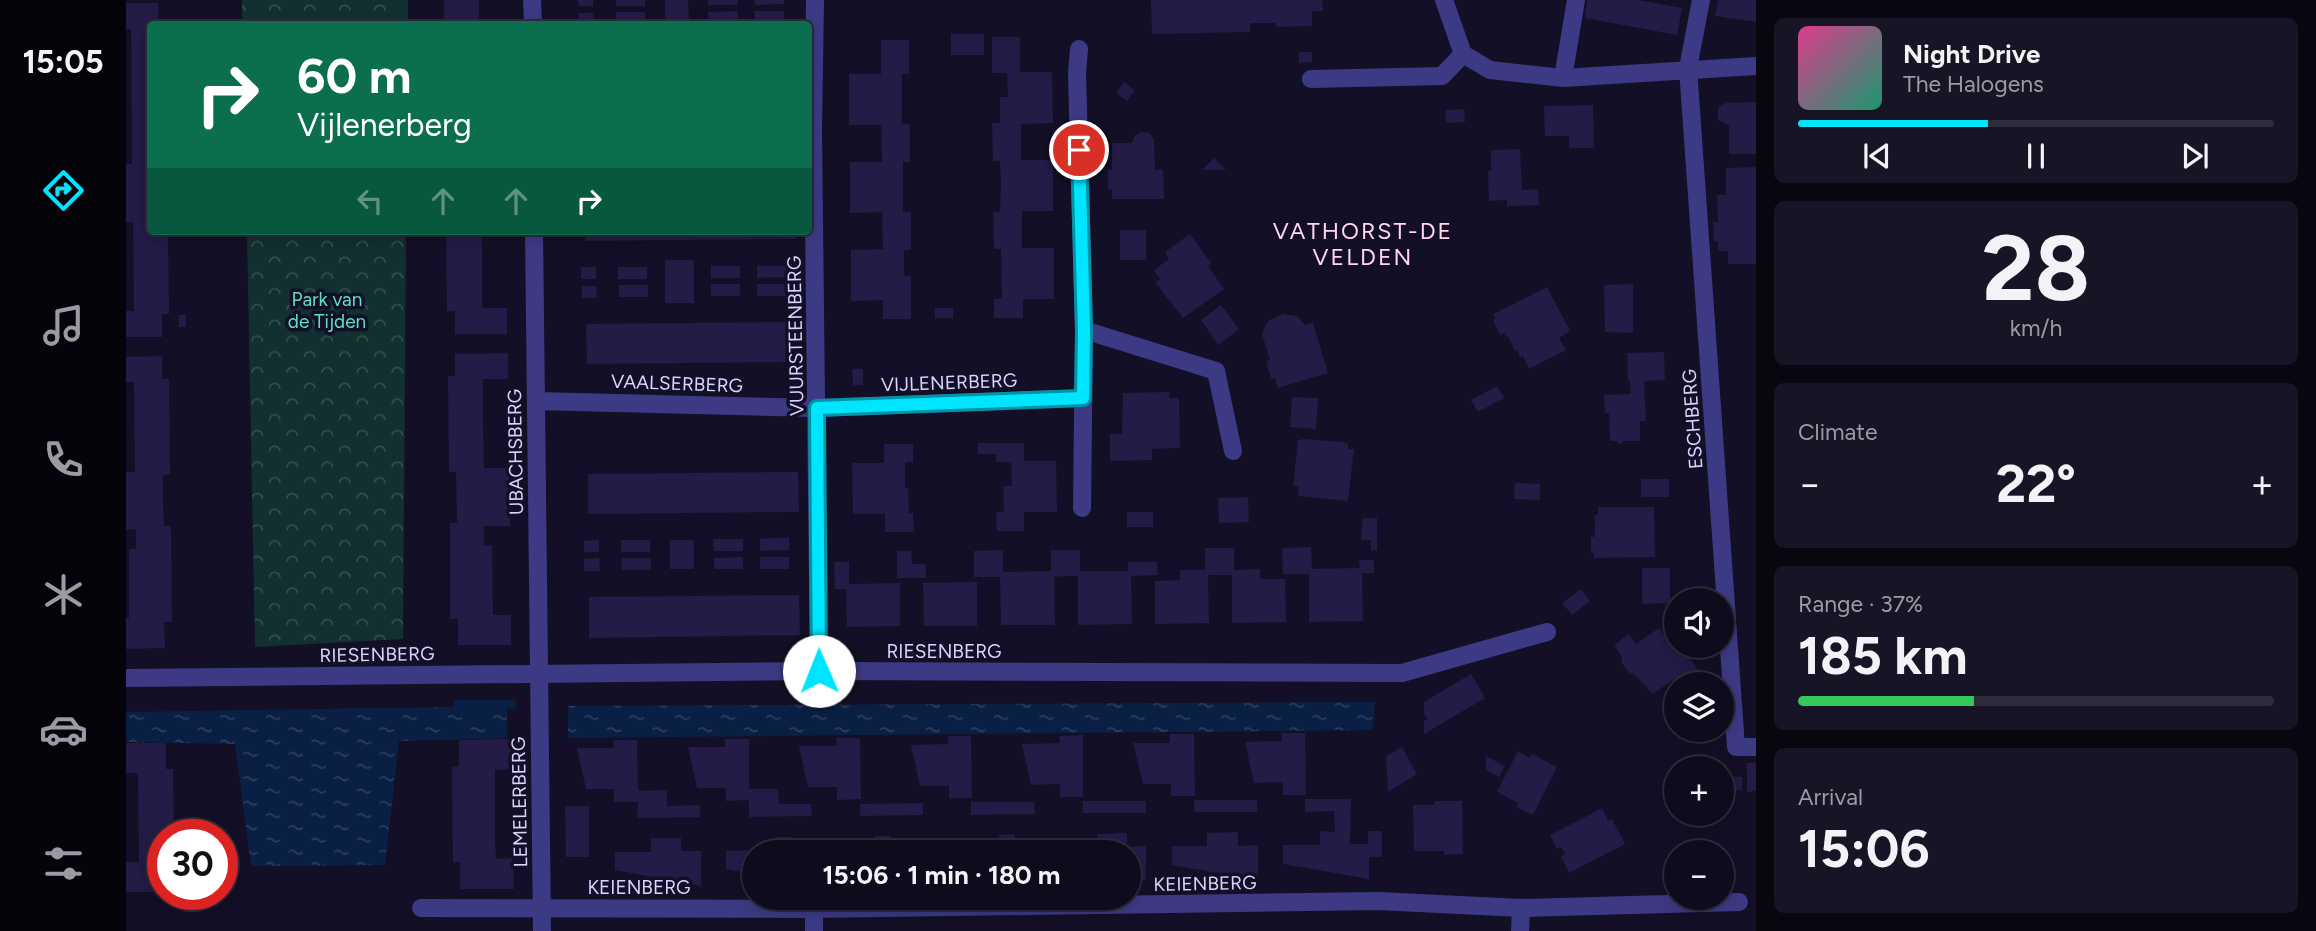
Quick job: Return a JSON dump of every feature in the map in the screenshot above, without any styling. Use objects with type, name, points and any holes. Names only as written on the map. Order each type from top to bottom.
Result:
[{"type":"street","points":[[532,0],[533,21]]},
{"type":"street","name":"VUURSTEENBERG","points":[[812,98],[815,0]]},
{"type":"street","points":[[1444,0],[1463,54],[1490,70],[1563,78],[1756,65]]},
{"type":"street","points":[[1563,78],[1576,0]]},
{"type":"street","points":[[1688,68],[1701,0]]},
{"type":"street","points":[[1079,49],[1077,73],[1084,330],[1082,508]]},
{"type":"street","points":[[1311,79],[1442,76],[1463,54]]},
{"type":"street","name":"ESCHBERG","points":[[1688,68],[1735,747],[1756,747]]},
{"type":"street","name":"VUURSTEENBERG","points":[[812,176],[819,671]]},
{"type":"street","name":"UBACHSBERG","points":[[534,235],[538,673]]},
{"type":"street","points":[[1084,330],[1216,371],[1233,451]]},
{"type":"street","name":"VIJLENERBERG","points":[[817,408],[1083,398]]},
{"type":"street","name":"VAALSERBERG","points":[[536,401],[817,408]]},
{"type":"street","name":"RIESENBERG","points":[[126,678],[819,671],[1402,673],[1547,632]]},
{"type":"street","name":"LEMELERBERG","points":[[538,673],[542,931]]},
{"type":"street","name":"KEIENBERG","points":[[1141,904],[1378,901],[1521,908],[1739,902]]},
{"type":"street","name":"KEIENBERG","points":[[421,908],[742,908]]},
{"type":"street","points":[[1520,931],[1521,908]]},
{"type":"street","points":[[814,910],[814,931]]},
{"type":"green space","points":[[242,0],[408,0],[408,21],[242,21]]},
{"type":"green space","name":"Park van de Tijden","points":[[247,235],[406,235],[403,639],[255,647]]},
{"type":"water","points":[[1375,702],[1373,730],[568,738],[568,706]]},
{"type":"water","points":[[507,706],[507,738],[399,741],[385,865],[251,866],[235,744],[126,742],[126,712]]},
{"type":"building","points":[[444,0],[479,0],[479,21],[444,21]]},
{"type":"building","points":[[578,0],[593,0],[593,6],[579,6]]},
{"type":"building","points":[[616,0],[645,0],[645,6],[616,6]]},
{"type":"building","points":[[665,0],[688,0],[689,21],[665,21]]},
{"type":"building","points":[[708,0],[738,0],[737,5],[708,5]]},
{"type":"building","points":[[755,0],[784,0],[784,4],[755,5]]},
{"type":"building","points":[[1151,0],[1322,0],[1323,11],[1312,11],[1312,26],[1276,27],[1276,23],[1250,23],[1250,32],[1152,34]]},
{"type":"building","points":[[1587,0],[1638,0],[1682,8],[1677,35],[1585,18]]},
{"type":"building","points":[[1718,0],[1756,0],[1756,22],[1715,16]]},
{"type":"building","points":[[126,3],[158,3],[159,21],[147,21],[147,235],[168,235],[169,314],[162,314],[162,337],[126,337],[126,311],[134,311],[133,222],[126,222],[126,164],[132,164],[131,29],[126,29]]},
{"type":"building","points":[[738,11],[738,21],[709,21],[708,12]]},
{"type":"building","points":[[754,11],[784,11],[784,21],[755,21]]},
{"type":"building","points":[[616,12],[645,12],[645,21],[616,21]]},
{"type":"building","points":[[578,13],[593,13],[594,21],[579,21]]},
{"type":"building","points":[[951,34],[984,34],[984,55],[951,55]]},
{"type":"building","points":[[992,37],[1020,37],[1020,72],[1052,72],[1053,123],[1021,124],[1021,160],[1053,160],[1053,211],[1022,211],[1022,248],[1054,248],[1054,299],[1023,299],[1023,318],[994,318],[994,299],[1002,299],[1001,249],[994,249],[993,212],[1000,212],[1001,186],[1000,161],[993,161],[992,123],[1000,123],[1000,97],[1008,97],[1007,73],[992,73]]},
{"type":"building","points":[[881,40],[909,40],[909,74],[902,74],[902,124],[910,124],[910,162],[903,162],[903,212],[911,212],[911,250],[904,250],[904,276],[911,276],[911,319],[883,319],[883,300],[851,301],[851,250],[883,249],[882,212],[850,213],[850,162],[882,162],[881,125],[849,125],[849,74],[881,74]]},
{"type":"building","points":[[1299,52],[1312,52],[1312,62],[1299,63]]},
{"type":"building","points":[[1124,82],[1135,90],[1127,101],[1116,93]]},
{"type":"building","points":[[1756,102],[1756,154],[1729,154],[1729,125],[1718,120],[1718,108],[1726,103]]},
{"type":"building","points":[[1593,105],[1594,148],[1569,148],[1569,136],[1545,136],[1544,106]]},
{"type":"building","points":[[1464,109],[1465,122],[1446,123],[1445,110]]},
{"type":"building","points":[[1141,132],[1149,133],[1154,139],[1155,170],[1163,170],[1164,199],[1112,199],[1112,189],[1108,189],[1108,170],[1112,170],[1112,143],[1132,143],[1135,136]]},
{"type":"building","points":[[1520,149],[1522,190],[1538,189],[1539,205],[1507,206],[1507,200],[1489,201],[1488,171],[1491,171],[1491,150]]},
{"type":"building","points":[[1214,158],[1226,170],[1202,170]]},
{"type":"building","points":[[1756,167],[1756,264],[1728,264],[1728,251],[1718,251],[1718,241],[1714,241],[1713,222],[1718,222],[1717,195],[1726,195],[1726,168]]},
{"type":"building","points":[[1120,230],[1146,230],[1146,260],[1120,260]]},
{"type":"building","points":[[1190,234],[1211,263],[1208,266],[1224,289],[1183,318],[1155,282],[1160,279],[1154,270],[1169,259],[1165,252]]},
{"type":"building","points":[[446,235],[482,235],[482,308],[507,308],[507,334],[455,334],[455,311],[447,311]]},
{"type":"building","points":[[585,235],[796,235],[796,239],[585,241]]},
{"type":"building","points":[[665,260],[694,260],[694,303],[665,303]]},
{"type":"building","points":[[711,266],[740,266],[740,278],[711,278]]},
{"type":"building","points":[[757,266],[786,266],[786,277],[757,278]]},
{"type":"building","points":[[581,267],[596,267],[596,279],[581,279]]},
{"type":"building","points":[[618,267],[647,267],[647,279],[618,279]]},
{"type":"building","points":[[711,284],[740,284],[740,296],[711,296]]},
{"type":"building","points":[[757,284],[786,284],[786,296],[757,296]]},
{"type":"building","points":[[1633,284],[1633,333],[1605,332],[1604,285]]},
{"type":"building","points":[[619,285],[648,285],[648,297],[619,297]]},
{"type":"building","points":[[582,286],[596,286],[597,298],[582,298]]},
{"type":"building","points":[[1547,287],[1570,331],[1559,338],[1566,350],[1529,369],[1523,356],[1520,357],[1517,350],[1515,351],[1508,336],[1504,333],[1500,335],[1493,314]]},
{"type":"building","points":[[1221,305],[1239,329],[1218,345],[1201,320]]},
{"type":"building","points":[[935,308],[953,308],[953,318],[935,318]]},
{"type":"building","points":[[1283,314],[1297,316],[1305,325],[1313,323],[1328,373],[1278,388],[1275,378],[1271,379],[1266,361],[1270,360],[1262,334],[1268,321]]},
{"type":"building","points":[[179,315],[186,315],[186,327],[179,327]]},
{"type":"building","points":[[797,322],[797,362],[587,364],[586,324]]},
{"type":"building","points":[[1664,352],[1665,380],[1644,381],[1646,421],[1640,421],[1640,441],[1623,441],[1618,444],[1618,441],[1610,441],[1609,413],[1605,413],[1604,395],[1631,394],[1627,353]]},
{"type":"building","points":[[508,353],[508,379],[483,379],[483,424],[484,468],[509,468],[510,526],[484,526],[484,546],[492,545],[493,615],[511,615],[511,645],[458,645],[458,619],[450,619],[450,523],[457,523],[456,472],[449,472],[448,376],[455,376],[455,354]]},
{"type":"building","points":[[162,356],[162,379],[169,379],[170,474],[163,475],[163,500],[164,526],[171,526],[172,622],[164,622],[165,648],[126,649],[129,549],[136,549],[136,529],[126,530],[126,472],[135,472],[134,382],[126,382],[126,357]]},
{"type":"building","points":[[852,369],[863,369],[863,385],[853,385]]},
{"type":"building","points":[[1497,386],[1504,398],[1478,412],[1471,400]]},
{"type":"building","points":[[1169,392],[1169,398],[1179,398],[1180,448],[1152,449],[1152,460],[1110,461],[1110,434],[1122,434],[1123,393]]},
{"type":"building","points":[[1292,397],[1318,398],[1316,429],[1290,427]]},
{"type":"building","points":[[1298,440],[1342,442],[1348,444],[1348,449],[1354,449],[1348,501],[1298,496],[1299,486],[1293,486]]},
{"type":"building","points":[[978,443],[1024,443],[1024,461],[1056,461],[1057,512],[1024,512],[1024,531],[997,531],[996,512],[1004,512],[1003,486],[1012,486],[1011,462],[996,462],[996,454],[978,454]]},
{"type":"building","points":[[884,444],[913,444],[913,462],[905,462],[905,488],[908,488],[909,513],[913,513],[914,532],[885,532],[885,514],[853,514],[852,463],[884,463]]},
{"type":"building","points":[[798,472],[799,512],[588,514],[588,474]]},
{"type":"building","points":[[1641,479],[1669,479],[1669,497],[1641,497]]},
{"type":"building","points":[[1515,483],[1540,484],[1540,500],[1514,499]]},
{"type":"building","points":[[1248,497],[1249,522],[1219,523],[1218,498]]},
{"type":"building","points":[[1598,507],[1654,507],[1655,557],[1594,558],[1594,553],[1591,553],[1591,537],[1594,537]]},
{"type":"building","points":[[1127,512],[1153,512],[1153,527],[1127,527]]},
{"type":"building","points":[[1363,518],[1377,518],[1377,550],[1371,550],[1371,540],[1361,540]]},
{"type":"building","points":[[789,538],[789,550],[760,551],[760,539]]},
{"type":"building","points":[[713,539],[743,539],[743,551],[714,551]]},
{"type":"building","points":[[599,540],[599,552],[584,552],[584,541]]},
{"type":"building","points":[[621,540],[650,540],[650,552],[621,552]]},
{"type":"building","points":[[670,540],[694,540],[694,569],[670,569]]},
{"type":"building","points":[[1311,547],[1312,569],[1360,568],[1359,560],[1374,560],[1374,573],[1362,573],[1363,621],[1309,622],[1309,574],[1283,574],[1282,548]]},
{"type":"building","points":[[1205,548],[1234,548],[1234,570],[1260,569],[1260,579],[1285,579],[1286,622],[1232,623],[1232,575],[1208,575],[1209,623],[1155,624],[1155,581],[1180,580],[1180,570],[1205,570]]},
{"type":"building","points":[[1003,550],[1003,572],[1051,571],[1051,550],[1080,550],[1080,571],[1128,571],[1128,562],[1157,562],[1158,575],[1131,576],[1132,624],[1078,625],[1078,576],[1066,576],[1054,577],[1055,625],[1001,625],[1000,577],[974,577],[974,551]]},
{"type":"building","points":[[897,551],[911,551],[912,564],[926,564],[926,578],[897,578]]},
{"type":"building","points":[[743,557],[743,569],[714,569],[714,558]]},
{"type":"building","points":[[760,557],[789,557],[789,569],[760,569]]},
{"type":"building","points":[[599,558],[600,571],[584,571],[584,559]]},
{"type":"building","points":[[621,558],[651,558],[651,570],[622,570]]},
{"type":"building","points":[[834,562],[849,562],[849,584],[900,583],[900,626],[847,627],[846,589],[835,589]]},
{"type":"building","points":[[1642,568],[1670,568],[1670,588],[1664,588],[1664,603],[1642,604]]},
{"type":"building","points":[[977,582],[977,626],[924,626],[923,583]]},
{"type":"building","points":[[1581,589],[1590,601],[1572,615],[1562,603]]},
{"type":"building","points":[[799,595],[800,635],[589,638],[589,597]]},
{"type":"building","points":[[1659,628],[1664,636],[1664,658],[1690,658],[1698,670],[1664,672],[1664,686],[1653,694],[1636,676],[1630,674],[1614,645],[1629,634],[1636,644]]},
{"type":"building","points":[[1471,674],[1485,698],[1424,734],[1424,721],[1428,719],[1424,713],[1424,702]]},
{"type":"building","points":[[1282,733],[1305,733],[1306,795],[1283,795],[1283,782],[1254,783],[1245,742],[1282,741]]},
{"type":"building","points":[[1170,734],[1194,734],[1195,796],[1171,796],[1171,784],[1143,784],[1133,743],[1170,743]]},
{"type":"building","points":[[1083,735],[1083,797],[1060,797],[1060,784],[1031,785],[1022,744],[1060,743],[1059,736]]},
{"type":"building","points":[[948,736],[971,736],[972,798],[949,798],[949,786],[920,786],[911,745],[948,744]]},
{"type":"building","points":[[836,738],[860,738],[861,799],[837,800],[837,787],[808,787],[799,746],[837,746]]},
{"type":"building","points":[[512,739],[512,769],[495,770],[495,837],[496,859],[513,858],[514,889],[460,889],[460,862],[453,862],[452,791],[452,767],[459,766],[459,740]]},
{"type":"building","points":[[725,739],[749,739],[749,789],[778,789],[779,804],[811,804],[812,816],[749,817],[749,800],[726,801],[726,788],[697,788],[688,747],[725,747]]},
{"type":"building","points":[[614,740],[637,740],[638,791],[667,790],[667,806],[700,805],[700,817],[637,818],[638,802],[614,802],[614,789],[586,789],[577,748],[614,748]]},
{"type":"building","points":[[126,743],[166,743],[166,769],[173,769],[174,819],[147,819],[147,892],[126,892],[126,862],[139,862],[138,773],[126,773]]},
{"type":"building","points":[[1402,747],[1417,774],[1388,792],[1386,756]]},
{"type":"building","points":[[1518,751],[1530,758],[1532,754],[1557,767],[1533,815],[1497,792]]},
{"type":"building","points":[[1486,756],[1505,766],[1499,777],[1486,770]]},
{"type":"building","points":[[1747,763],[1756,763],[1756,791],[1747,792]]},
{"type":"building","points":[[1734,777],[1742,777],[1742,790],[1734,790]]},
{"type":"building","points":[[1305,799],[1351,799],[1350,844],[1368,844],[1368,831],[1382,831],[1382,857],[1369,857],[1369,879],[1283,864],[1283,845],[1320,845],[1320,831],[1335,832],[1334,811],[1305,812]]},
{"type":"building","points":[[1194,800],[1257,800],[1257,812],[1194,812]]},
{"type":"building","points":[[1083,801],[1146,801],[1146,813],[1083,813]]},
{"type":"building","points":[[1434,801],[1462,801],[1463,854],[1444,855],[1444,851],[1414,851],[1413,805],[1434,805]]},
{"type":"building","points":[[971,802],[1034,802],[1035,814],[971,815]]},
{"type":"building","points":[[923,803],[923,815],[860,816],[860,804]]},
{"type":"building","points":[[565,806],[589,806],[589,857],[566,857]]},
{"type":"building","points":[[1602,808],[1608,821],[1612,819],[1625,844],[1569,873],[1561,856],[1565,854],[1561,847],[1557,849],[1550,835]]},
{"type":"building","points":[[1238,832],[1238,846],[1258,845],[1258,880],[1172,865],[1172,846],[1207,846],[1207,833]]},
{"type":"building","points":[[1127,833],[1127,840],[1097,840],[1097,834]]},
{"type":"building","points":[[1015,834],[1015,840],[999,840],[999,835]]},
{"type":"building","points":[[874,836],[890,836],[890,840],[874,840]]},
{"type":"building","points":[[776,837],[792,837],[792,840],[776,840]]},
{"type":"building","points":[[651,838],[681,838],[681,851],[701,851],[701,886],[615,870],[615,852],[651,852]]},
{"type":"building","points":[[1141,846],[1146,846],[1146,881],[1141,880]]},
{"type":"building","points":[[742,850],[742,872],[726,869],[726,851]]},
{"type":"waterway","points":[[458,704],[512,704]]},
{"type":"district","name":"VATHORST-DE VELDEN","points":[[1363,244]]},
{"type":"route","points":[[819,671],[817,408],[1083,398],[1079,150]]}]
